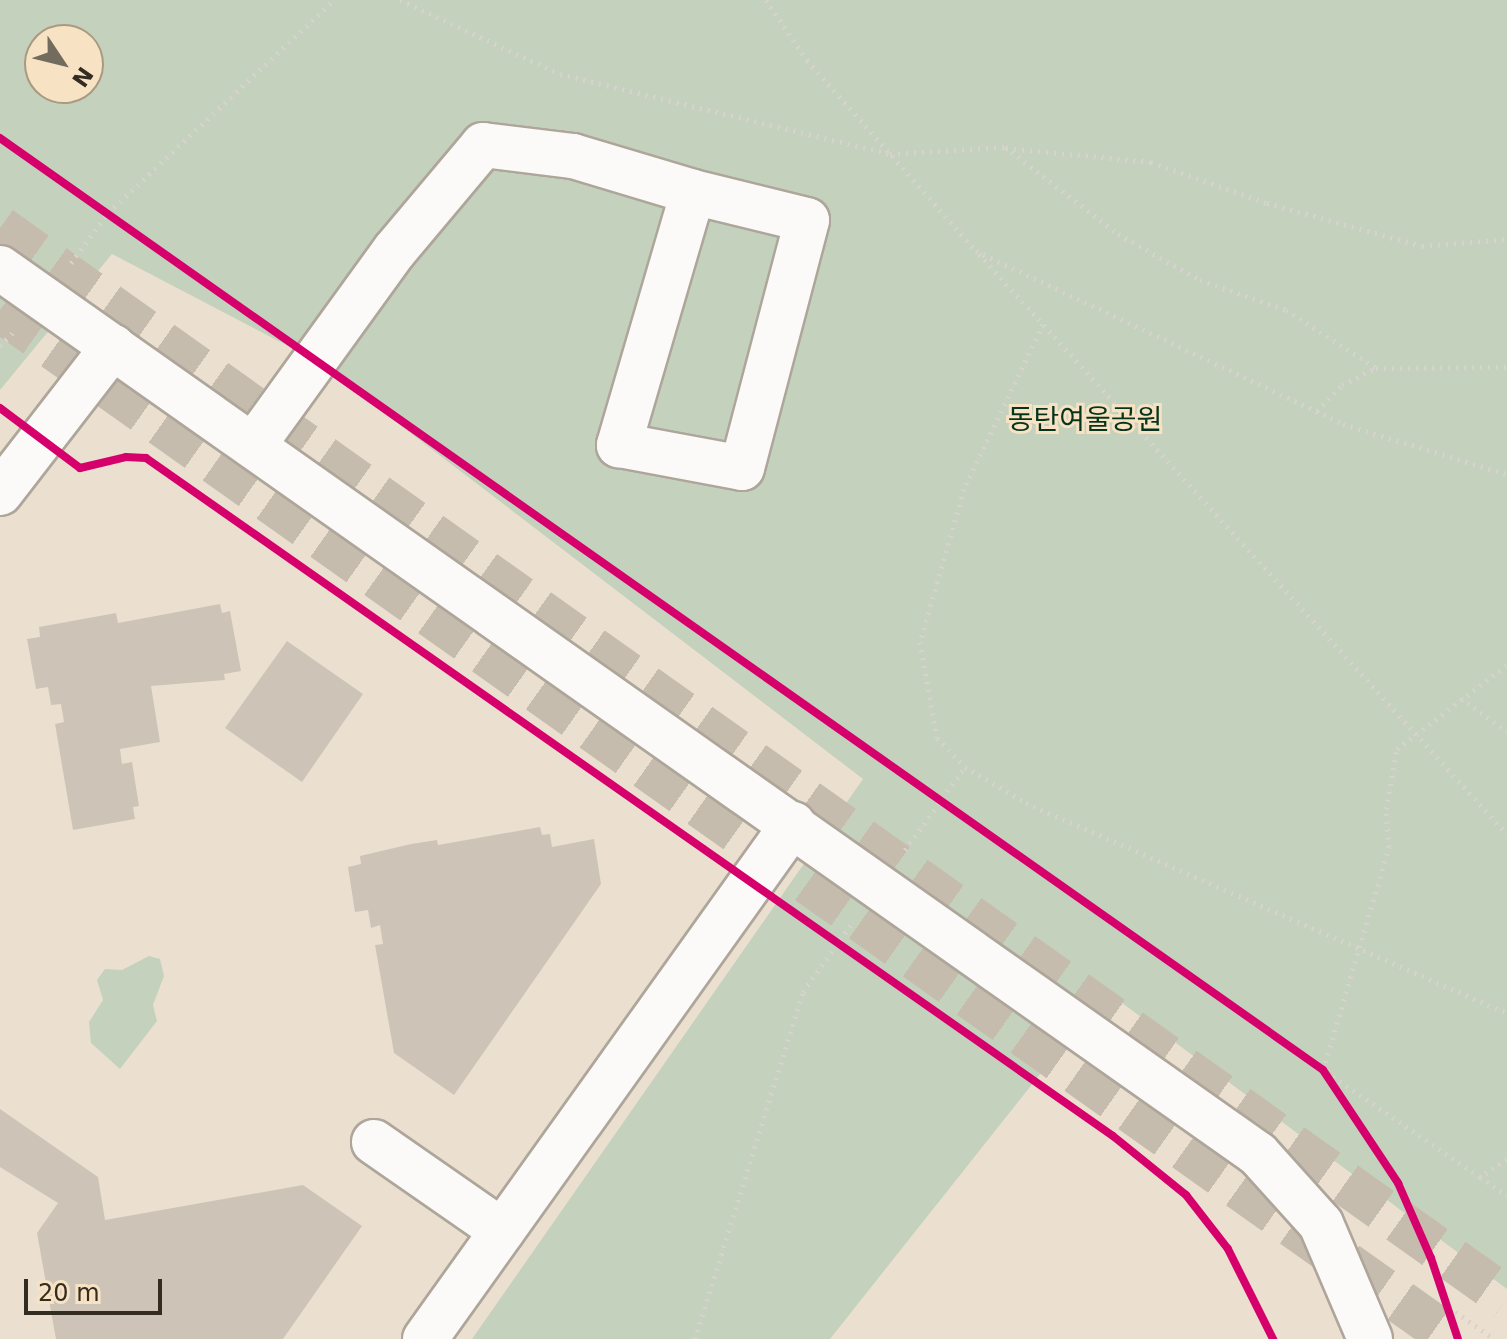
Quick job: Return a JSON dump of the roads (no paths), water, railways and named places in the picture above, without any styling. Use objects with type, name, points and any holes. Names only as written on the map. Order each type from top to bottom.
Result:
[{"type":"street","points":[[253,446],[395,250],[483,145],[573,156],[693,192],[807,220],[742,468],[619,445],[693,192]]},
{"type":"street","points":[[0,268],[880,884],[1258,1154],[1321,1224],[1370,1339]]},
{"type":"street","points":[[0,493],[113,347]]},
{"type":"street","points":[[425,1339],[793,824]]},
{"type":"street","points":[[374,1142],[502,1231]]},
{"type":"tunnel","points":[[0,228],[1507,1298]]},
{"type":"tunnel","points":[[0,310],[1453,1339]]},
{"type":"park label","name":"동탄여울공원","points":[[1085,420]]}]
